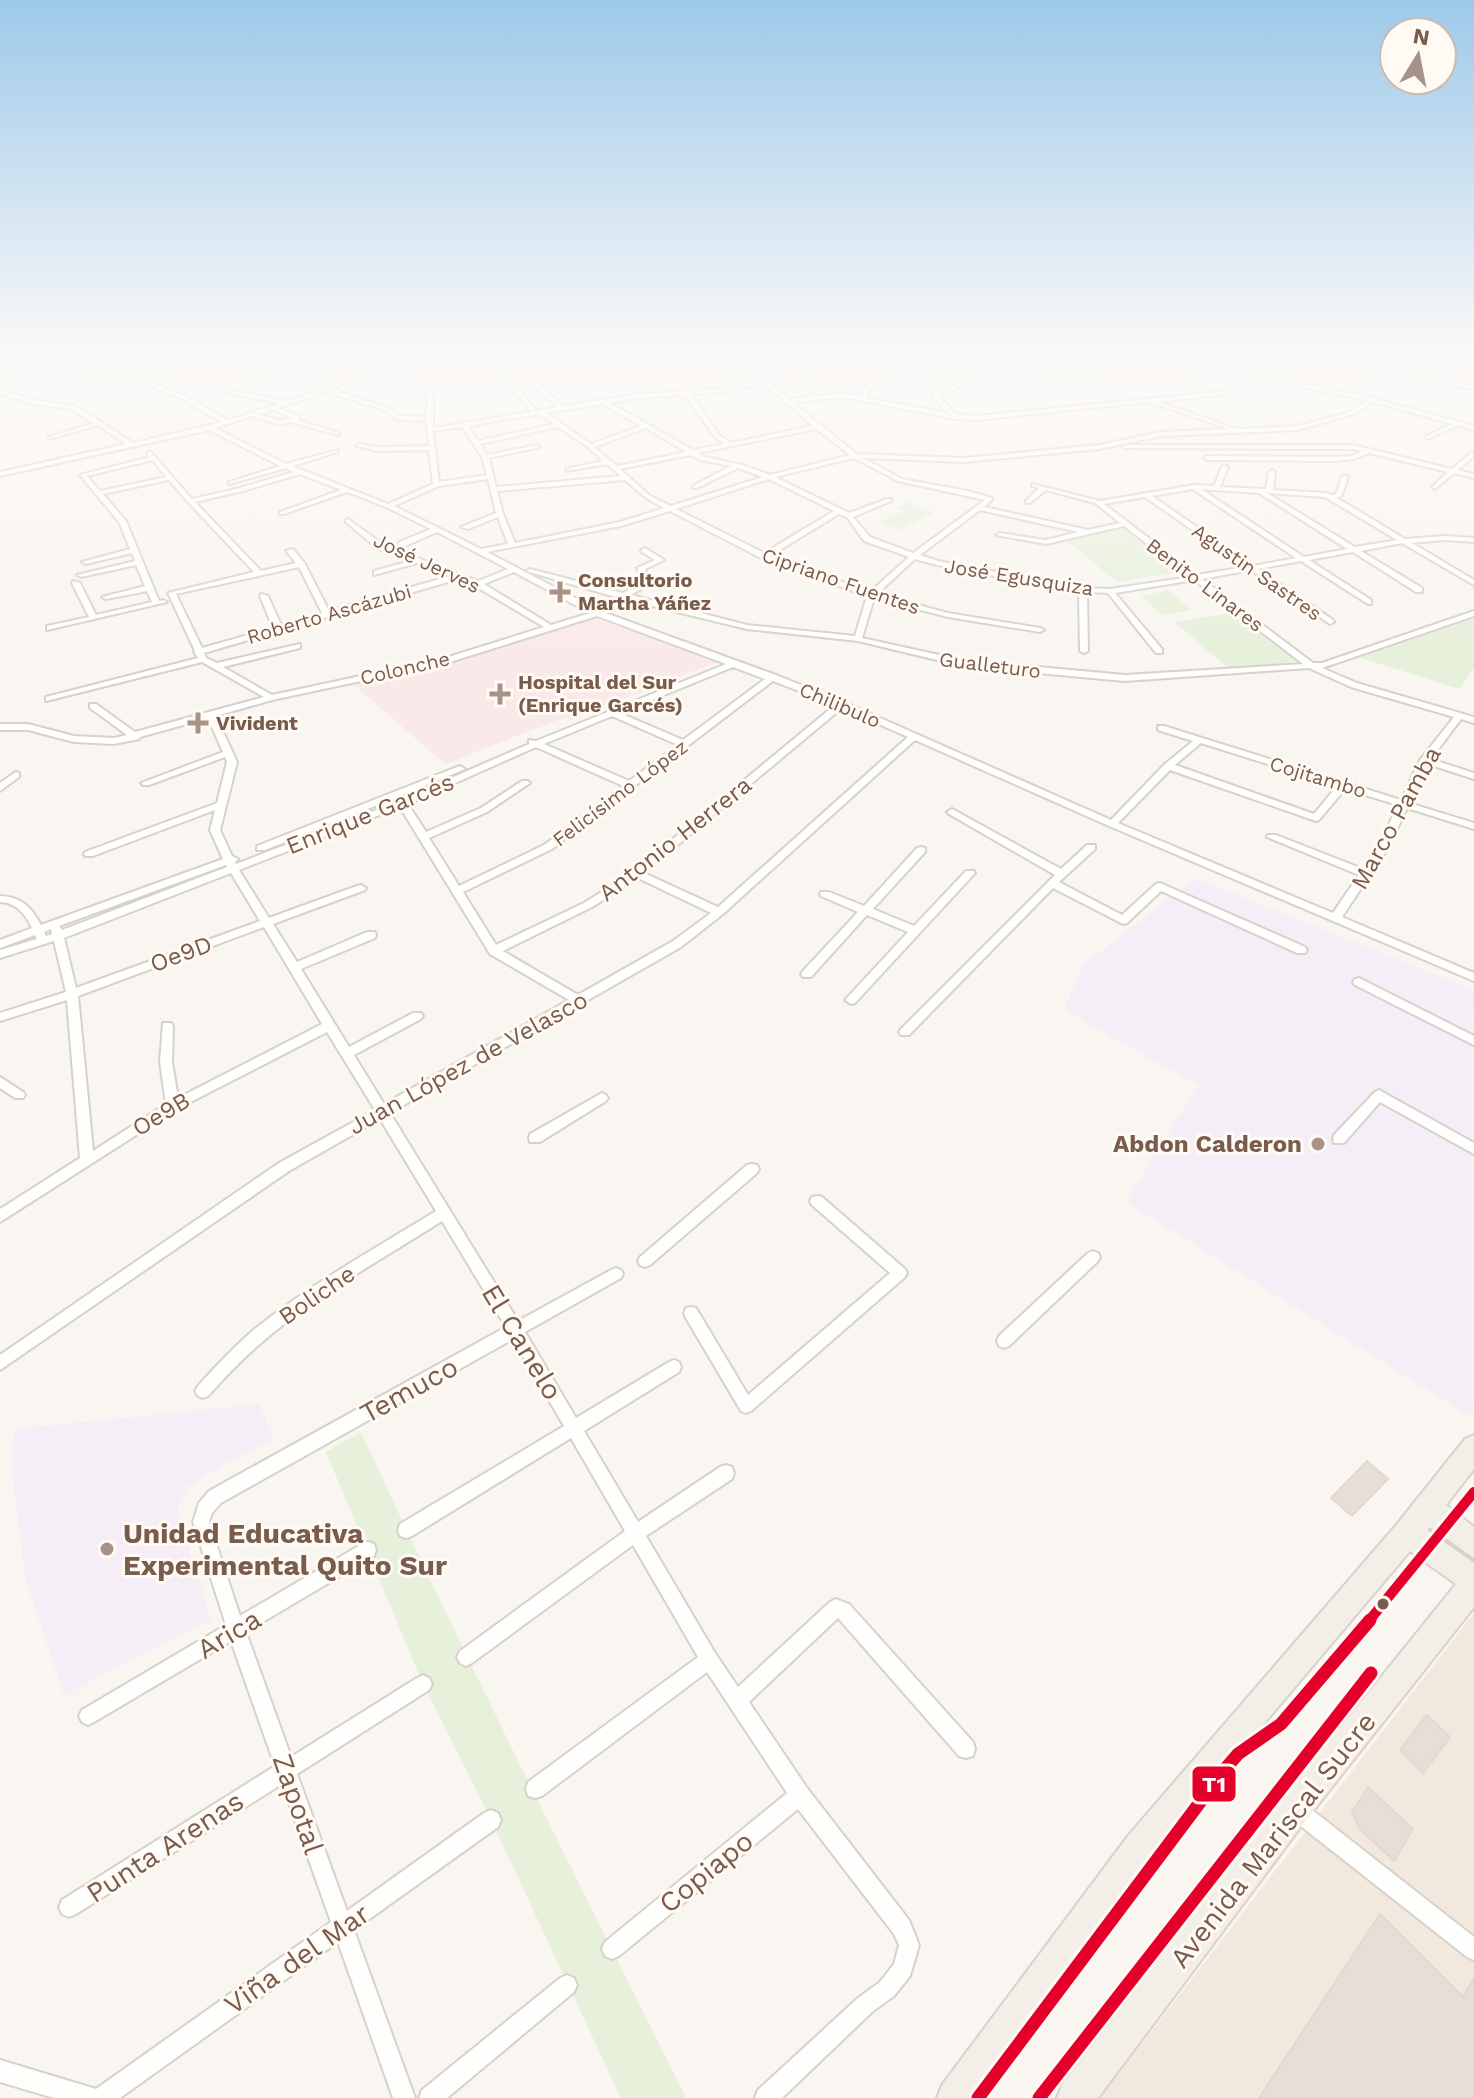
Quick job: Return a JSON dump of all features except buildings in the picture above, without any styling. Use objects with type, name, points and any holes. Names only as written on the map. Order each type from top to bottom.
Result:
[{"type":"main road","points":[[955,2098],[1139,1847],[1408,1533],[1474,1448]]},
{"type":"main road","points":[[1428,1508],[1474,1544]]},
{"type":"main road","points":[[1408,1533],[1474,1582]]},
{"type":"main road","name":"Avenida Mariscal Sucre","points":[[1075,2098],[1295,1809],[1474,1582]]},
{"type":"street","points":[[0,466],[4,472],[72,457]]},
{"type":"street","name":"Chilibulo","points":[[267,457],[437,529],[597,613],[841,704],[1112,824],[1474,977]]},
{"type":"street","points":[[231,483],[316,457]]},
{"type":"street","points":[[433,457],[437,484]]},
{"type":"street","points":[[485,457],[492,489],[512,544]]},
{"type":"street","name":"Cipriano Fuentes","points":[[602,457],[669,510],[764,556],[871,595],[948,615],[1040,630]]},
{"type":"street","points":[[616,468],[672,457]]},
{"type":"street","name":"José Egusquiza","points":[[699,457],[769,477],[849,516],[867,539],[913,557],[1083,590],[1110,591],[1196,578],[1403,541],[1445,538],[1474,540]]},
{"type":"street","points":[[483,551],[597,530],[769,477],[851,457]]},
{"type":"street","points":[[857,457],[899,479],[990,499],[913,557],[871,595],[858,639]]},
{"type":"street","points":[[880,457],[964,460],[996,457]]},
{"type":"street","points":[[1207,458],[1354,457]]},
{"type":"street","points":[[1397,457],[1474,476]]},
{"type":"street","points":[[1435,487],[1469,457]]},
{"type":"street","points":[[156,603],[122,521],[83,475],[154,458],[190,501],[259,573]]},
{"type":"street","points":[[568,470],[608,462]]},
{"type":"street","points":[[695,487],[736,466]]},
{"type":"street","points":[[1216,489],[1225,467]]},
{"type":"street","points":[[190,501],[242,490],[300,472]]},
{"type":"street","points":[[1269,491],[1272,472]]},
{"type":"street","points":[[388,506],[437,484],[489,477]]},
{"type":"street","points":[[1334,497],[1339,495],[1345,477]]},
{"type":"street","points":[[98,493],[171,478]]},
{"type":"street","points":[[492,489],[625,478]]},
{"type":"street","points":[[1034,485],[1098,503],[1194,487],[1334,497],[1474,583]]},
{"type":"street","points":[[1194,487],[1368,602]]},
{"type":"street","points":[[1028,502],[1044,488]]},
{"type":"street","points":[[282,513],[347,490]]},
{"type":"street","points":[[1259,491],[1419,590]]},
{"type":"street","name":"Agustin Sastres","points":[[1145,494],[1330,622]]},
{"type":"street","points":[[849,516],[889,500]]},
{"type":"street","name":"Benito Linares","points":[[1098,503],[1311,666]]},
{"type":"street","points":[[980,508],[1090,533]]},
{"type":"street","points":[[764,556],[839,511]]},
{"type":"street","points":[[465,527],[500,514]]},
{"type":"street","name":"José Jerves","points":[[348,521],[381,547],[478,584],[549,627]]},
{"type":"street","points":[[1000,535],[1046,542],[1125,524]]},
{"type":"street","points":[[402,544],[437,529]]},
{"type":"street","points":[[622,596],[647,583],[641,568],[660,560],[645,550]]},
{"type":"street","points":[[86,562],[133,551]]},
{"type":"street","points":[[290,551],[301,564],[326,614]]},
{"type":"street","points":[[377,573],[417,561]]},
{"type":"street","points":[[94,618],[78,579],[138,562]]},
{"type":"street","points":[[50,628],[301,564]]},
{"type":"street","points":[[478,584],[511,567]]},
{"type":"street","name":"Gualleturo","points":[[511,567],[747,627],[858,639],[962,663],[1125,678],[1323,665],[1474,613]]},
{"type":"street","name":"Roberto Ascázubi","points":[[49,699],[459,576]]},
{"type":"street","points":[[106,597],[148,588]]},
{"type":"street","points":[[1083,590],[1084,651]]},
{"type":"street","points":[[1110,591],[1159,651]]},
{"type":"street","points":[[173,596],[200,656],[271,698]]},
{"type":"street","points":[[264,596],[278,629]]},
{"type":"street","name":"Colonche","points":[[0,727],[28,727],[93,742],[136,737],[271,698],[447,660],[597,613]]},
{"type":"street","points":[[216,666],[297,646]]},
{"type":"street","name":"Enrique Garcés","points":[[0,954],[400,799],[730,661]]},
{"type":"street","points":[[1311,666],[1354,685],[1474,720]]},
{"type":"street","name":"Felicísimo López","points":[[456,891],[548,847],[773,677]]},
{"type":"street","name":"Antonio Herrera","points":[[494,951],[588,905],[637,874],[841,704]]},
{"type":"street","points":[[93,706],[136,737]]},
{"type":"street","points":[[609,712],[684,744]]},
{"type":"street","points":[[146,783],[229,753],[211,715]]},
{"type":"street","name":"Marco Pamba","points":[[1335,919],[1368,875],[1425,760],[1459,716]]},
{"type":"street","name":"Cojitambo","points":[[1161,728],[1474,826]]},
{"type":"street","name":"Juan López de Velasco","points":[[0,1363],[249,1189],[677,944],[719,912],[914,736]]},
{"type":"street","points":[[1112,824],[1168,766],[1198,741]]},
{"type":"street","points":[[532,742],[629,785]]},
{"type":"street","name":"El Canelo","points":[[229,753],[232,762],[215,836],[231,864],[516,1330],[709,1659],[800,1795],[902,1927],[909,1945],[903,1969],[887,1989],[865,2005],[766,2098]]},
{"type":"street","points":[[1425,760],[1474,776]]},
{"type":"street","points":[[1168,766],[1316,818],[1343,785]]},
{"type":"street","points":[[0,788],[16,775]]},
{"type":"street","points":[[424,837],[484,810],[525,783]]},
{"type":"street","points":[[400,799],[494,951],[579,1001]]},
{"type":"street","points":[[89,854],[220,805]]},
{"type":"street","points":[[952,812],[1123,920],[1160,886],[1301,950]]},
{"type":"street","points":[[1272,837],[1368,875]]},
{"type":"street","points":[[905,1032],[1091,847]]},
{"type":"street","points":[[807,974],[921,850]]},
{"type":"street","points":[[851,1000],[970,873]]},
{"type":"street","points":[[637,874],[719,912]]},
{"type":"street","name":"Oe9D","points":[[0,1017],[72,994],[361,888]]},
{"type":"street","points":[[825,894],[916,931]]},
{"type":"street","points":[[0,899],[22,903],[41,936]]},
{"type":"street","points":[[56,931],[72,994],[87,1160]]},
{"type":"street","points":[[295,967],[371,935]]},
{"type":"street","name":"Enrique Garcés","points":[[0,944],[41,936]]},
{"type":"street","points":[[1359,982],[1474,1041]]},
{"type":"street","points":[[347,1054],[417,1016]]},
{"type":"street","name":"Oe9B","points":[[0,1216],[173,1106],[330,1025]]},
{"type":"street","points":[[167,1026],[166,1062],[173,1106]]},
{"type":"street","points":[[0,1082],[19,1095]]},
{"type":"street","points":[[1339,1139],[1379,1095],[1474,1149]]},
{"type":"street","points":[[535,1138],[602,1098]]},
{"type":"street","points":[[645,1261],[752,1169]]},
{"type":"street","points":[[691,1313],[746,1406],[900,1273],[817,1201]]},
{"type":"street","name":"Boliche","points":[[203,1391],[242,1348],[321,1291],[443,1214]]},
{"type":"street","points":[[1004,1341],[1093,1257]]},
{"type":"street","name":"Temuco","points":[[205,1509],[215,1497],[616,1274]]},
{"type":"street","points":[[406,1530],[674,1367]]},
{"type":"street","points":[[466,1657],[634,1534],[726,1473]]},
{"type":"street","name":"Zapotal","points":[[205,1509],[201,1522],[236,1630],[404,2098]]},
{"type":"street","name":"Arica","points":[[88,1716],[368,1550]]},
{"type":"street","points":[[738,1700],[836,1608],[843,1610],[966,1749]]},
{"type":"street","points":[[535,1789],[709,1659]]},
{"type":"street","name":"Punta Arenas","points":[[69,1907],[423,1684]]},
{"type":"street","name":"Copiapo","points":[[612,1949],[800,1795]]},
{"type":"street","points":[[1295,1809],[1474,1950]]},
{"type":"street","name":"Viña del Mar","points":[[102,2098],[491,1820]]},
{"type":"street","points":[[430,2098],[567,1985]]},
{"type":"street","points":[[0,2071],[90,2098]]},
{"type":"shaded area","name":"Hospital del Sur (Enrique Garcés)","points":[[594,618],[719,661],[571,720],[566,717],[445,764],[354,685],[463,660]]},
{"type":"shaded area","name":"Abdon Calderon","points":[[1195,878],[1474,990],[1473,1418],[1126,1202],[1198,1085],[1064,1010],[1082,966]]},
{"type":"shaded area","name":"Unidad Educativa Experimental Quito Sur","points":[[260,1404],[273,1439],[225,1463],[188,1487],[177,1510],[211,1620],[64,1695],[26,1581],[11,1465],[14,1429]]},
{"type":"shaded area","points":[[1474,1613],[1474,2098],[1100,2098]]},
{"type":"green space","points":[[908,502],[934,513],[899,530],[879,522],[904,511],[897,507]]},
{"type":"green space","points":[[1125,529],[1180,572],[1117,582],[1065,539]]},
{"type":"green space","points":[[1168,590],[1192,610],[1163,615],[1141,596]]},
{"type":"green space","points":[[1232,613],[1296,661],[1231,670],[1174,622]]},
{"type":"green space","points":[[1468,618],[1474,620],[1474,667],[1460,689],[1358,657]]},
{"type":"green space","points":[[361,1432],[480,1683],[686,2098],[621,2098],[491,1820],[423,1684],[326,1452]]},
{"type":"transit line","name":"T1","points":[[978,2098],[1225,1769],[1238,1754],[1281,1724],[1450,1525],[1474,1492]]},
{"type":"transit line","name":"T1","points":[[1039,2098],[1371,1673]]},
{"type":"place","name":"Consultorio Martha Yáñez","points":[[560,592]]},
{"type":"place","name":"Hospital del Sur (Enrique Garcés)","points":[[500,694]]},
{"type":"place","name":"Vivident","points":[[198,723]]},
{"type":"place","name":"Abdon Calderon","points":[[1318,1144]]},
{"type":"place","name":"Unidad Educativa Experimental Quito Sur","points":[[107,1549]]}]
